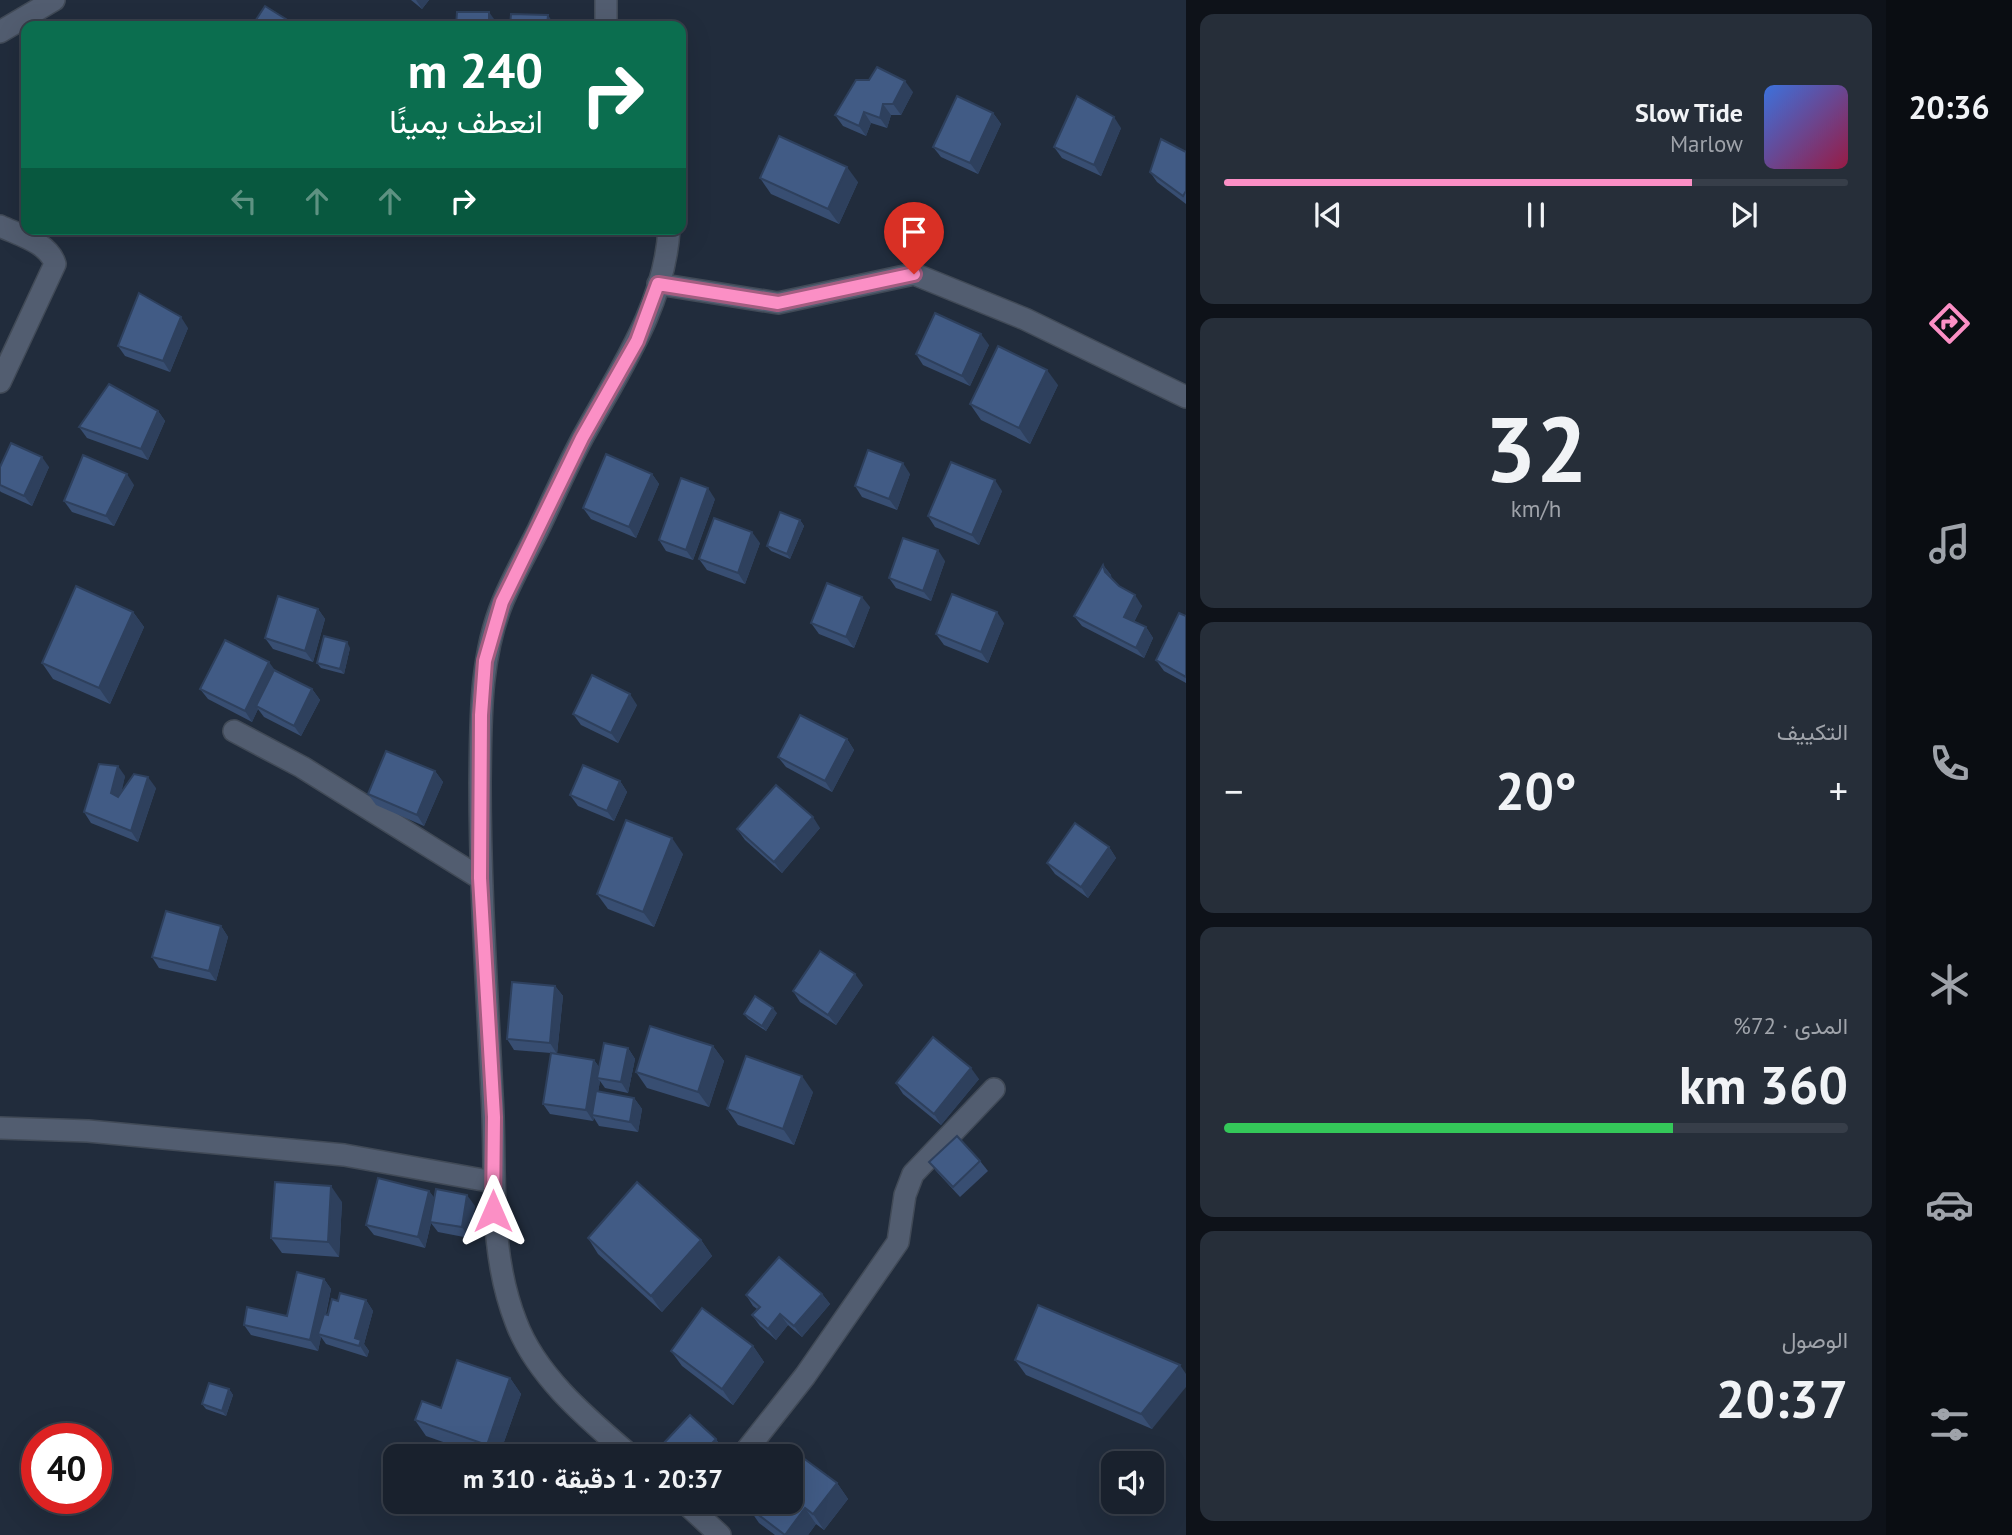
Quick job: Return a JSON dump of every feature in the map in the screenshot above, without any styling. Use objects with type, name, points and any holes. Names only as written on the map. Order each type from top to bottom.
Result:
[{"type":"street","points":[[0,32],[54,0]]},
{"type":"street","points":[[606,0],[606,21]]},
{"type":"street","points":[[0,226],[39,245],[52,256],[55,264],[0,382]]},
{"type":"street","points":[[617,1444],[589,1420],[543,1370],[517,1326],[500,1278],[480,878],[481,715],[485,661],[502,602],[582,438],[637,341],[658,284],[668,235]]},
{"type":"street","points":[[658,284],[778,303],[914,274],[1025,319],[1186,397]]},
{"type":"street","points":[[234,731],[302,767],[480,878]]},
{"type":"street","points":[[751,1444],[805,1376],[898,1242],[905,1195],[913,1174],[993,1089]]},
{"type":"street","points":[[0,1128],[88,1132],[344,1155],[494,1182]]},
{"type":"street","points":[[702,1514],[720,1535]]},
{"type":"building","points":[[265,6],[289,21],[255,21]]},
{"type":"building","points":[[457,12],[489,12],[489,21],[456,21]]},
{"type":"building","points":[[511,14],[548,15],[547,21],[510,21]]},
{"type":"building","points":[[877,67],[905,81],[893,104],[883,104],[880,118],[864,112],[859,126],[835,115],[856,80],[869,80]]},
{"type":"building","points":[[957,96],[993,113],[970,163],[933,147]]},
{"type":"building","points":[[1077,96],[1114,117],[1094,165],[1054,147]]},
{"type":"building","points":[[779,136],[847,167],[828,209],[760,178]]},
{"type":"building","points":[[1161,139],[1186,152],[1186,191],[1183,196],[1150,172]]},
{"type":"building","points":[[139,293],[181,317],[163,361],[118,346]]},
{"type":"building","points":[[935,313],[981,334],[962,376],[916,354]]},
{"type":"building","points":[[998,346],[1047,370],[1019,428],[970,404]]},
{"type":"building","points":[[109,384],[158,411],[141,449],[79,427]]},
{"type":"building","points":[[11,443],[42,457],[24,496],[0,485],[0,467]]},
{"type":"building","points":[[868,450],[903,463],[889,499],[855,486]]},
{"type":"building","points":[[606,454],[652,474],[629,527],[583,508]]},
{"type":"building","points":[[83,455],[127,474],[106,516],[64,501]]},
{"type":"building","points":[[951,462],[995,480],[972,535],[928,516]]},
{"type":"building","points":[[681,478],[708,488],[686,550],[659,540]]},
{"type":"building","points":[[780,512],[800,520],[787,554],[767,546]]},
{"type":"building","points":[[714,518],[752,532],[738,573],[699,559]]},
{"type":"building","points":[[903,538],[938,550],[923,591],[889,578]]},
{"type":"building","points":[[1103,565],[1105,572],[1119,586],[1135,595],[1124,617],[1146,627],[1136,648],[1074,616]]},
{"type":"building","points":[[827,583],[862,597],[846,637],[811,623]]},
{"type":"building","points":[[76,586],[133,612],[99,688],[42,663]]},
{"type":"building","points":[[952,594],[997,612],[981,652],[936,634]]},
{"type":"building","points":[[278,596],[318,609],[305,651],[265,638]]},
{"type":"building","points":[[1179,613],[1186,616],[1186,677],[1156,660]]},
{"type":"building","points":[[324,636],[347,642],[340,669],[317,663]]},
{"type":"building","points":[[225,640],[269,662],[245,711],[200,689]]},
{"type":"building","points":[[274,670],[312,689],[294,726],[256,706]]},
{"type":"building","points":[[592,675],[630,694],[611,733],[573,714]]},
{"type":"building","points":[[800,715],[847,739],[825,781],[778,757]]},
{"type":"building","points":[[386,751],[435,771],[417,815],[368,794]]},
{"type":"building","points":[[99,764],[118,766],[111,793],[118,797],[134,774],[148,777],[131,831],[84,812]]},
{"type":"building","points":[[583,765],[620,781],[607,811],[570,795]]},
{"type":"building","points":[[776,785],[813,817],[774,862],[737,829]]},
{"type":"building","points":[[626,820],[672,838],[643,912],[597,894]]},
{"type":"building","points":[[1075,823],[1109,847],[1081,887],[1047,863]]},
{"type":"building","points":[[166,911],[221,926],[209,971],[152,957]]},
{"type":"building","points":[[820,951],[855,974],[828,1015],[793,991]]},
{"type":"building","points":[[512,982],[555,986],[550,1043],[507,1039]]},
{"type":"building","points":[[755,996],[773,1008],[762,1026],[744,1014]]},
{"type":"building","points":[[650,1026],[713,1046],[698,1092],[636,1072]]},
{"type":"building","points":[[933,1037],[971,1068],[934,1114],[896,1083]]},
{"type":"building","points":[[604,1043],[628,1048],[621,1082],[597,1078]]},
{"type":"building","points":[[551,1053],[594,1060],[586,1110],[543,1104]]},
{"type":"building","points":[[746,1056],[802,1076],[783,1129],[727,1109]]},
{"type":"building","points":[[596,1091],[634,1098],[630,1122],[592,1115]]},
{"type":"building","points":[[957,1136],[980,1161],[953,1187],[929,1162]]},
{"type":"building","points":[[378,1178],[429,1191],[418,1237],[366,1225]]},
{"type":"building","points":[[275,1182],[331,1186],[328,1242],[271,1238]]},
{"type":"building","points":[[637,1182],[701,1240],[651,1296],[588,1238]]},
{"type":"building","points":[[436,1189],[467,1195],[462,1227],[430,1222]]},
{"type":"building","points":[[779,1257],[822,1294],[794,1326],[780,1314],[768,1329],[752,1315],[760,1307],[746,1295]]},
{"type":"building","points":[[297,1272],[324,1279],[310,1340],[244,1325],[247,1307],[287,1316]]},
{"type":"building","points":[[340,1293],[366,1300],[355,1338],[361,1340],[359,1346],[318,1334],[324,1314],[328,1315],[332,1299],[338,1301]]},
{"type":"building","points":[[1038,1305],[1180,1365],[1141,1414],[1015,1360]]},
{"type":"building","points":[[702,1308],[753,1346],[722,1389],[671,1351]]},
{"type":"building","points":[[457,1360],[510,1378],[487,1444],[415,1420],[422,1401],[441,1408]]},
{"type":"building","points":[[209,1383],[229,1389],[222,1411],[202,1404]]},
{"type":"building","points":[[690,1415],[716,1439],[711,1444],[663,1444]]},
{"type":"building","points":[[803,1458],[837,1483],[813,1514],[805,1508],[803,1511]]},
{"type":"building","points":[[757,1514],[801,1514],[785,1535]]},
{"type":"route","points":[[493,1211],[494,1117],[480,878],[481,715],[485,661],[502,602],[582,438],[637,341],[658,284],[778,303],[914,274]]}]
